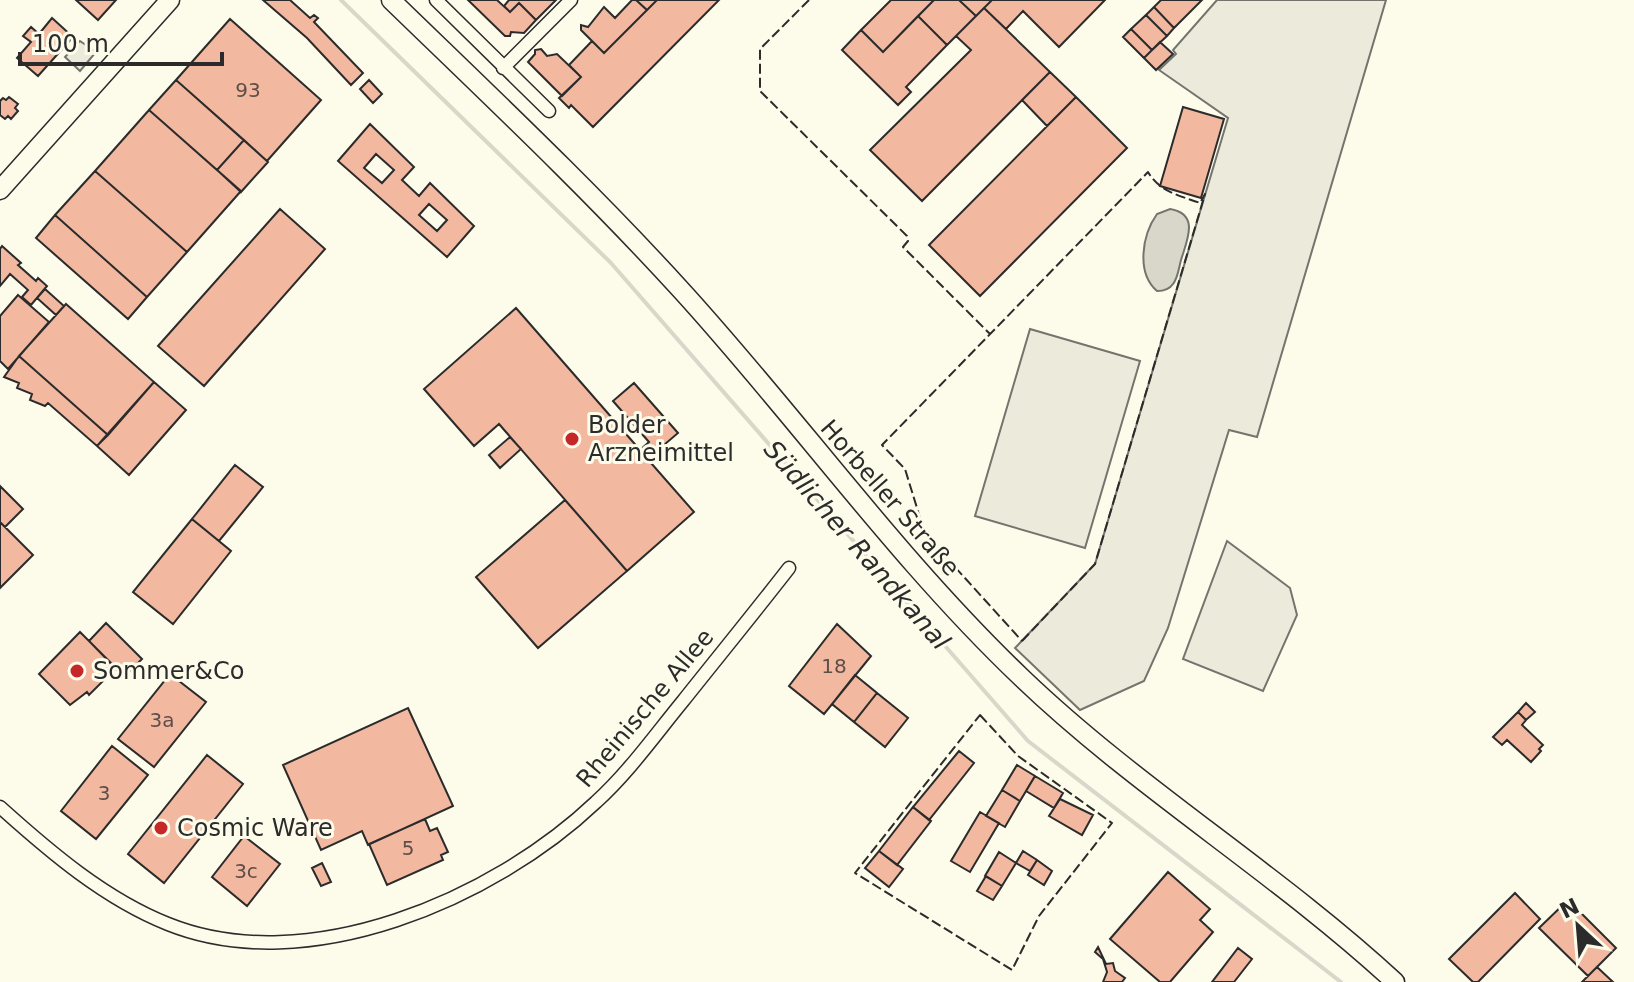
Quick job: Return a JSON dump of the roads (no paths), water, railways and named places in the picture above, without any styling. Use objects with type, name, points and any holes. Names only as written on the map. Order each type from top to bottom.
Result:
[{"type":"main road","points":[[0,190],[170,0]]},
{"type":"main road","name":"Horbeller Straße","points":[[391,0],[560,165],[682,291],[959,614],[1022,678],[1124,765],[1281,884],[1395,982]]},
{"type":"street","points":[[436,0],[549,111]]},
{"type":"street","points":[[503,68],[571,0]]},
{"type":"street","name":"Rheinische Allee","points":[[0,807],[66,862],[135,909],[171,925],[230,940],[260,942],[325,936],[391,922],[455,899],[495,878],[579,818],[639,755],[789,568]]},
{"type":"waterway","name":"Südlicher Randkanal","points":[[341,0],[611,263],[1028,741],[1341,982]]},
{"type":"place","name":"Bolder Arzneimittel","points":[[572,439]]},
{"type":"place","name":"Sommer&Co","points":[[77,671]]},
{"type":"place","name":"Cosmic Ware","points":[[161,828]]}]
